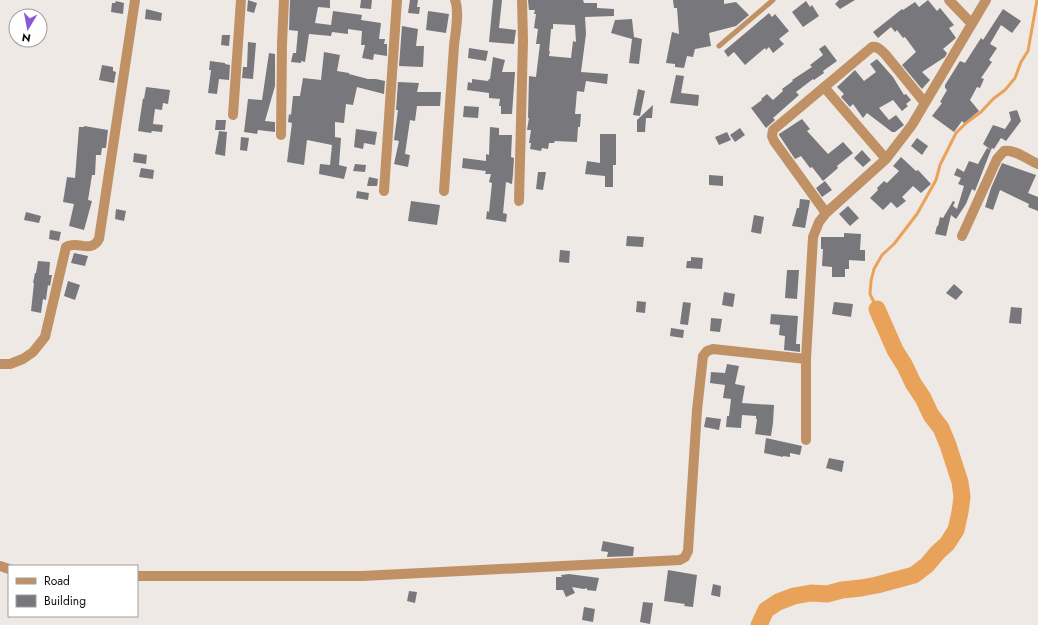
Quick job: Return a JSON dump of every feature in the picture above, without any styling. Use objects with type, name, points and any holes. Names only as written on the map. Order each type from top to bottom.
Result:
[{"type":"street","points":[[0,364],[10,364],[23,359],[33,352],[45,337],[66,247],[74,245],[92,246],[96,244],[99,239],[135,0]]},
{"type":"street","points":[[233,115],[241,0]]},
{"type":"street","points":[[281,135],[284,0]]},
{"type":"street","points":[[384,191],[397,0]]},
{"type":"street","points":[[444,191],[457,11],[455,0]]},
{"type":"street","points":[[518,201],[523,40],[522,0]]},
{"type":"street","points":[[950,0],[972,24]]},
{"type":"street","points":[[806,440],[806,359],[813,237],[819,222],[826,213],[886,159],[912,125],[986,0]]},
{"type":"street","points":[[826,213],[772,136],[773,130],[872,47],[878,47],[885,54],[925,103]]},
{"type":"street","points":[[824,87],[886,159]]},
{"type":"street","points":[[962,236],[997,159],[1004,151],[1008,150],[1014,152],[1038,164]]},
{"type":"street","points":[[138,576],[362,576],[680,560],[685,557],[688,551],[697,410],[703,356],[707,351],[713,349],[806,359]]},
{"type":"lane","points":[[719,46],[773,0]]},
{"type":"building","points":[[248,0],[257,3],[254,13],[247,11]]},
{"type":"building","points":[[290,0],[330,0],[330,8],[318,7],[315,23],[331,25],[333,11],[362,15],[361,20],[381,23],[379,39],[385,39],[384,44],[387,44],[387,56],[374,54],[373,60],[362,58],[365,45],[361,45],[362,31],[348,29],[348,34],[332,32],[331,36],[309,34],[305,62],[291,62],[293,53],[296,53],[298,31],[289,30]]},
{"type":"building","points":[[361,0],[372,0],[371,9],[360,8]]},
{"type":"building","points":[[410,0],[418,0],[417,7],[420,7],[419,14],[408,13]]},
{"type":"building","points":[[493,0],[502,0],[499,28],[516,30],[514,44],[489,42]]},
{"type":"building","points":[[528,0],[583,0],[584,3],[597,3],[597,8],[614,9],[614,16],[585,17],[586,34],[581,72],[608,74],[607,84],[586,81],[584,92],[577,91],[575,114],[581,114],[577,142],[555,141],[554,143],[549,143],[548,149],[542,148],[541,151],[530,149],[531,143],[529,143],[531,130],[527,130],[529,118],[529,76],[536,77],[540,44],[536,44],[538,29],[534,28],[536,14],[534,14],[535,10],[529,10]],"holes":[[[553,24],[575,25],[576,42],[573,41],[571,58],[549,56],[551,29],[553,29]]]},
{"type":"building","points":[[673,0],[724,0],[724,4],[736,2],[749,15],[736,26],[709,33],[711,46],[695,49],[693,57],[687,56],[684,68],[675,67],[675,64],[666,63],[672,32],[679,34],[677,8],[674,8]]},
{"type":"building","points":[[839,0],[855,0],[840,9],[835,4]]},
{"type":"building","points":[[928,0],[937,11],[940,8],[954,25],[949,28],[956,38],[943,49],[947,53],[945,57],[922,72],[930,80],[922,89],[902,65],[916,52],[905,37],[903,38],[897,30],[895,32],[891,27],[878,38],[873,32],[902,9],[903,10],[915,2],[919,7]]},
{"type":"building","points":[[116,1],[124,3],[123,14],[111,12],[112,3],[115,3]]},
{"type":"building","points":[[806,1],[810,7],[812,5],[819,16],[803,27],[792,12]]},
{"type":"building","points":[[146,9],[162,13],[161,21],[145,19]]},
{"type":"building","points":[[1003,9],[1021,21],[1012,33],[1001,25],[990,44],[997,48],[989,60],[992,62],[981,78],[984,79],[980,88],[977,87],[970,100],[979,111],[964,123],[962,121],[954,132],[932,116],[942,103],[940,102],[947,90],[945,85],[960,61],[965,63],[981,38],[983,40]]},
{"type":"building","points":[[428,11],[449,14],[446,33],[426,30]]},
{"type":"building","points":[[769,13],[772,17],[775,14],[789,31],[779,39],[784,44],[773,53],[769,47],[766,50],[765,48],[745,65],[734,52],[728,57],[724,51]]},
{"type":"building","points":[[632,19],[634,37],[642,39],[639,64],[629,63],[632,39],[611,33],[615,20]]},
{"type":"building","points":[[402,26],[418,29],[416,46],[424,46],[423,67],[399,66]]},
{"type":"building","points":[[222,35],[230,35],[229,46],[221,45]]},
{"type":"building","points":[[248,42],[256,43],[253,79],[242,78],[243,67],[247,67]]},
{"type":"building","points":[[825,45],[837,61],[823,71],[824,73],[814,80],[813,79],[796,92],[799,95],[773,118],[775,120],[766,128],[751,108],[762,100],[761,99],[767,94],[773,100],[783,91],[782,89],[793,81],[792,80],[812,67],[810,65],[823,55],[819,49]]},
{"type":"building","points":[[469,48],[488,51],[486,61],[468,58]]},
{"type":"building","points":[[324,52],[340,55],[337,71],[368,79],[385,81],[384,94],[357,87],[353,105],[346,104],[344,123],[335,122],[335,137],[341,138],[339,165],[347,167],[344,179],[319,174],[320,164],[330,165],[332,145],[307,140],[304,165],[287,162],[292,123],[288,122],[289,114],[291,115],[293,96],[300,96],[303,78],[321,80]]},
{"type":"building","points":[[269,53],[275,54],[275,86],[265,121],[275,122],[275,132],[258,130],[257,134],[244,132],[248,99],[262,100]]},
{"type":"building","points":[[493,57],[505,60],[502,72],[515,72],[512,114],[501,114],[501,106],[499,106],[500,99],[489,98],[489,93],[467,90],[468,82],[472,83],[472,79],[488,81],[490,79]]},
{"type":"building","points":[[877,59],[893,77],[904,95],[906,94],[911,100],[906,104],[908,106],[902,111],[893,100],[879,108],[889,120],[896,115],[904,125],[895,132],[892,132],[867,113],[863,118],[853,104],[850,107],[841,97],[844,94],[837,87],[855,70],[864,81],[876,72],[870,64]]},
{"type":"building","points":[[210,61],[230,65],[229,80],[219,79],[217,94],[208,93],[211,70],[209,70]]},
{"type":"building","points":[[102,65],[113,67],[113,71],[116,72],[114,83],[99,80]]},
{"type":"building","points":[[676,75],[684,76],[681,93],[699,95],[698,106],[670,103]]},
{"type":"building","points":[[398,82],[419,83],[417,92],[441,92],[440,106],[417,106],[415,121],[410,120],[405,154],[410,155],[408,167],[394,164],[399,141],[394,140],[398,110],[396,110]]},
{"type":"building","points":[[146,87],[170,90],[168,104],[163,103],[162,110],[155,109],[153,124],[163,125],[162,132],[152,131],[151,133],[138,131]]},
{"type":"building","points":[[638,89],[645,91],[640,116],[633,115]]},
{"type":"building","points":[[653,105],[652,118],[646,118],[645,132],[637,132],[637,120]]},
{"type":"building","points":[[464,106],[479,107],[478,118],[463,117]]},
{"type":"building","points":[[1017,110],[1021,121],[1006,141],[1001,138],[994,149],[992,148],[991,150],[983,144],[993,125],[1005,129],[1011,120],[1009,112]]},
{"type":"building","points":[[802,119],[810,129],[807,131],[828,154],[843,142],[853,153],[837,166],[838,168],[823,181],[801,156],[795,159],[779,135]]},
{"type":"building","points":[[216,120],[226,120],[225,130],[215,130]]},
{"type":"building","points":[[84,126],[108,130],[106,148],[102,148],[101,155],[96,155],[95,175],[92,175],[88,200],[92,201],[84,230],[69,226],[74,204],[63,202],[67,177],[75,178],[79,127]]},
{"type":"building","points":[[490,127],[499,128],[499,135],[512,135],[511,157],[514,158],[513,174],[512,184],[506,182],[503,213],[507,214],[506,222],[486,219],[487,211],[489,212],[492,183],[489,182],[491,174],[485,174],[486,171],[462,168],[463,158],[486,161],[486,154],[489,155]]},
{"type":"building","points":[[740,128],[745,135],[735,142],[730,135]]},
{"type":"building","points":[[356,129],[377,132],[375,145],[364,143],[363,149],[354,147]]},
{"type":"building","points":[[219,131],[227,132],[225,156],[215,154]]},
{"type":"building","points":[[727,132],[731,140],[719,145],[715,137]]},
{"type":"building","points":[[600,134],[616,134],[616,165],[613,165],[613,187],[605,187],[605,176],[585,174],[587,161],[600,163]]},
{"type":"building","points":[[241,137],[249,138],[247,151],[240,150]]},
{"type":"building","points":[[917,138],[928,146],[922,155],[911,146]]},
{"type":"building","points":[[987,148],[991,150],[975,191],[972,189],[966,204],[956,219],[951,215],[946,236],[935,234],[940,217],[943,218],[953,201],[955,202],[953,206],[957,209],[964,186],[958,184],[961,178],[954,175],[957,168],[964,172],[969,161],[978,164]]},
{"type":"building","points":[[862,150],[871,160],[863,167],[854,158]]},
{"type":"building","points":[[134,153],[147,155],[146,164],[133,162]]},
{"type":"building","points":[[901,157],[916,171],[918,170],[931,184],[921,193],[913,186],[902,197],[906,201],[897,208],[891,202],[883,210],[870,198],[884,181],[887,183],[899,171],[893,166]]},
{"type":"building","points":[[1002,163],[1036,175],[1028,193],[1038,197],[1038,211],[1028,207],[1029,204],[1000,190],[993,210],[985,207],[991,188]]},
{"type":"building","points":[[355,164],[366,165],[365,172],[353,171]]},
{"type":"building","points":[[141,168],[154,170],[153,179],[139,177]]},
{"type":"building","points":[[538,172],[546,172],[543,190],[536,189]]},
{"type":"building","points":[[709,175],[723,176],[723,186],[709,185]]},
{"type":"building","points":[[369,177],[378,179],[377,186],[367,186]]},
{"type":"building","points":[[825,181],[832,190],[822,197],[816,188]]},
{"type":"building","points":[[357,191],[369,193],[368,200],[356,198]]},
{"type":"building","points":[[800,199],[810,201],[805,228],[792,226],[797,208],[799,208]]},
{"type":"building","points":[[411,201],[440,205],[437,225],[408,221]]},
{"type":"building","points":[[848,206],[859,218],[850,226],[839,214]]},
{"type":"building","points":[[116,209],[126,211],[124,221],[115,219]]},
{"type":"building","points":[[26,212],[41,216],[39,223],[24,220]]},
{"type":"building","points":[[754,215],[764,217],[761,234],[751,232]]},
{"type":"building","points":[[50,230],[61,232],[59,241],[49,239]]},
{"type":"building","points":[[844,233],[861,234],[860,250],[865,250],[865,261],[849,260],[849,269],[845,269],[845,277],[832,277],[832,267],[822,266],[823,249],[821,249],[821,237],[844,237]]},
{"type":"building","points":[[627,236],[644,237],[643,247],[626,246]]},
{"type":"building","points":[[560,250],[570,251],[569,263],[559,262]]},
{"type":"building","points":[[74,253],[88,256],[85,266],[71,263]]},
{"type":"building","points":[[691,257],[703,258],[702,269],[686,268],[687,261],[691,261]]},
{"type":"building","points":[[38,261],[50,262],[49,275],[52,275],[50,286],[48,285],[46,300],[43,299],[41,313],[31,311],[33,283]]},
{"type":"building","points":[[787,270],[799,270],[797,299],[785,298]]},
{"type":"building","points":[[68,281],[80,285],[75,300],[64,296]]},
{"type":"building","points":[[954,284],[963,292],[956,300],[946,293]]},
{"type":"building","points":[[724,292],[735,294],[733,307],[722,305]]},
{"type":"building","points":[[637,301],[646,302],[645,313],[636,312]]},
{"type":"building","points":[[683,302],[691,303],[688,325],[680,324]]},
{"type":"building","points":[[834,302],[853,304],[851,317],[832,314]]},
{"type":"building","points":[[1011,307],[1022,308],[1021,324],[1009,323]]},
{"type":"building","points":[[771,314],[798,316],[796,344],[800,344],[800,352],[784,350],[785,336],[779,335],[780,325],[770,324]]},
{"type":"building","points":[[711,318],[722,319],[720,332],[710,331]]},
{"type":"building","points":[[671,328],[684,330],[683,338],[670,336]]},
{"type":"building","points":[[727,364],[739,366],[735,384],[745,386],[742,403],[774,405],[771,436],[755,434],[756,416],[742,415],[741,428],[726,427],[731,399],[723,398],[725,385],[710,383],[711,372],[725,373]]},
{"type":"building","points":[[706,417],[721,419],[719,430],[704,427]]},
{"type":"building","points":[[766,438],[802,446],[800,455],[790,453],[790,457],[783,457],[764,453]]},
{"type":"building","points":[[829,458],[844,461],[842,472],[826,468]]},
{"type":"building","points":[[603,541],[634,547],[633,556],[607,557],[608,552],[601,551]]},
{"type":"building","points":[[668,570],[697,575],[693,607],[684,606],[685,604],[664,601]]},
{"type":"building","points":[[569,574],[599,578],[596,591],[587,590],[587,588],[572,587],[575,593],[566,597],[563,590],[556,590],[556,577],[562,577],[561,575]]},
{"type":"building","points":[[713,584],[721,586],[720,597],[711,595]]},
{"type":"building","points":[[409,591],[417,592],[415,603],[407,601]]},
{"type":"building","points":[[643,602],[653,603],[650,624],[640,622]]},
{"type":"building","points":[[584,607],[595,609],[593,622],[582,620]]},
{"type":"waterway","points":[[877,309],[870,294],[874,269],[882,255],[894,244],[917,214],[936,180],[940,165],[956,133],[1005,90],[1015,78],[1021,62],[1028,51],[1037,0]]},
{"type":"waterway","points":[[759,625],[766,610],[778,602],[794,596],[811,593],[827,594],[842,590],[877,585],[914,575],[927,565],[947,544],[956,530],[962,497],[960,482],[948,445],[941,428],[931,415],[923,398],[895,350],[877,309]]}]
